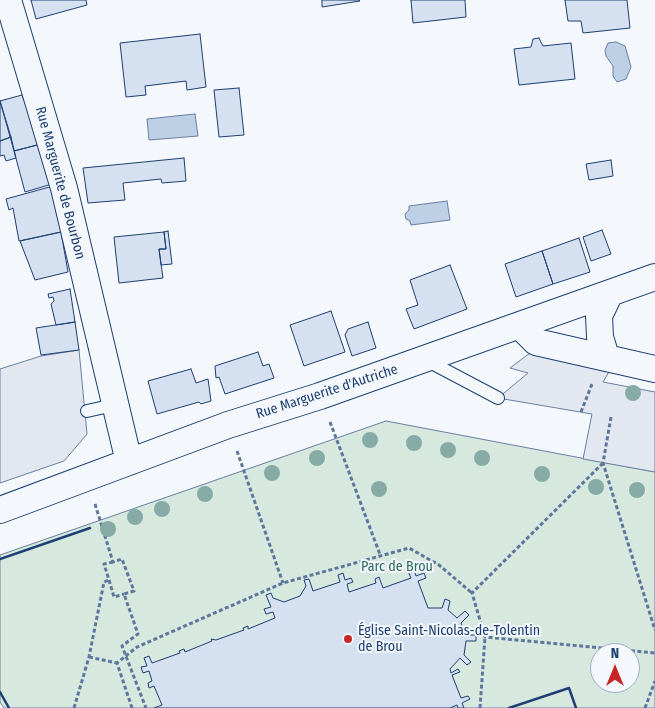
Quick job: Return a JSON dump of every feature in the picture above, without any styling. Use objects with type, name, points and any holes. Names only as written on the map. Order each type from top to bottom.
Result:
[{"type":"street","name":"Rue Marguerite de Bourbon","points":[[8,0],[64,188],[129,462]]},
{"type":"street","name":"Rue Marguerite d'Autriche","points":[[0,510],[228,424],[320,396],[655,277]]},
{"type":"street","points":[[606,357],[600,338],[599,316],[610,293]]},
{"type":"street","points":[[520,326],[536,342],[655,369]]},
{"type":"lane","points":[[424,359],[498,398]]},
{"type":"lane","points":[[87,411],[114,405]]},
{"type":"path","points":[[320,396],[381,557]]},
{"type":"path","points":[[611,417],[603,462],[655,630]]},
{"type":"path","points":[[228,424],[283,583]]},
{"type":"path","points":[[472,593],[603,462]]},
{"type":"path","points":[[87,478],[113,562]]},
{"type":"path","points":[[89,657],[117,663],[137,647],[283,583],[409,548],[439,565],[472,593],[486,637],[480,708]]},
{"type":"path","points":[[122,559],[134,590],[114,597],[109,580],[104,564],[122,559]]},
{"type":"path","points":[[74,708],[89,657],[104,582],[109,580]]},
{"type":"path","points":[[124,594],[138,634],[122,646],[146,708]]},
{"type":"path","points":[[486,637],[655,653]]},
{"type":"path","points":[[117,663],[132,708]]},
{"type":"path","points":[[645,708],[655,681]]},
{"type":"green space","name":"Parc de Brou","points":[[386,421],[655,472],[655,708],[4,708],[0,702],[0,555]]},
{"type":"shaded area","points":[[79,350],[87,434],[64,461],[0,483],[0,369],[41,356]]},
{"type":"shaded area","points":[[534,350],[613,365],[603,382],[655,392],[655,472],[583,459],[592,414],[498,398],[528,373],[510,368]]},
{"type":"water","points":[[616,42],[625,46],[631,67],[626,79],[617,82],[613,76],[613,66],[606,56],[605,50],[608,43]]},
{"type":"water","points":[[195,114],[198,136],[149,140],[147,119]]},
{"type":"water","points":[[447,201],[450,220],[411,225],[410,221],[406,219],[405,214],[409,210],[409,206]]},
{"type":"building","points":[[31,0],[86,0],[87,5],[36,19]]},
{"type":"building","points":[[322,0],[359,0],[360,1],[322,7]]},
{"type":"building","points":[[411,0],[465,0],[466,17],[413,23]]},
{"type":"building","points":[[565,0],[627,0],[630,28],[583,33],[581,21],[568,21]]},
{"type":"building","points":[[200,34],[206,87],[187,90],[186,81],[145,86],[146,95],[126,97],[120,43]]},
{"type":"building","points":[[539,38],[543,46],[571,43],[575,79],[519,85],[514,49],[531,47],[533,39]]},
{"type":"building","points":[[239,88],[244,135],[219,137],[214,90]]},
{"type":"building","points":[[22,95],[41,144],[14,151],[0,101]]},
{"type":"building","points":[[0,101],[11,137],[0,141]]},
{"type":"building","points":[[11,137],[16,158],[6,161],[4,155],[0,156],[0,141]]},
{"type":"building","points":[[41,144],[52,184],[25,192],[14,151]]},
{"type":"building","points":[[184,158],[186,181],[162,183],[161,179],[123,183],[125,200],[88,203],[83,168]]},
{"type":"building","points":[[611,160],[613,176],[589,180],[586,164]]},
{"type":"building","points":[[53,186],[61,232],[19,241],[13,208],[9,210],[6,199]]},
{"type":"building","points":[[602,230],[611,254],[591,261],[583,237]]},
{"type":"building","points":[[168,231],[172,264],[161,265],[159,249],[166,249],[164,232]]},
{"type":"building","points":[[61,232],[68,272],[35,280],[20,241]]},
{"type":"building","points":[[164,232],[166,249],[159,249],[163,278],[119,283],[114,237]]},
{"type":"building","points":[[579,238],[590,272],[553,284],[542,251]]},
{"type":"building","points":[[542,251],[553,284],[516,297],[505,264]]},
{"type":"building","points":[[450,265],[467,309],[414,329],[406,309],[418,305],[410,280]]},
{"type":"building","points":[[70,289],[75,322],[56,325],[51,304],[54,301],[53,297],[49,298],[48,294]]},
{"type":"building","points":[[331,311],[345,352],[304,366],[290,325]]},
{"type":"building","points":[[75,322],[79,350],[41,355],[36,328]]},
{"type":"building","points":[[368,322],[376,348],[352,356],[345,335],[348,329]]},
{"type":"building","points":[[258,352],[263,366],[269,364],[274,378],[225,394],[219,377],[216,378],[215,366]]},
{"type":"building","points":[[191,369],[196,383],[208,379],[211,401],[201,404],[199,402],[157,414],[148,381]]},
{"type":"building","name":"Église Saint-Nicolas-de-Tolentin de Brou","points":[[414,569],[416,576],[424,573],[426,578],[418,581],[428,608],[442,608],[445,599],[450,601],[448,610],[457,618],[465,611],[469,615],[461,623],[466,635],[476,635],[476,641],[466,641],[464,655],[471,662],[467,665],[460,658],[450,669],[451,673],[458,669],[460,672],[452,675],[461,698],[468,696],[470,699],[462,703],[464,708],[458,708],[457,705],[450,708],[154,708],[162,705],[154,686],[149,688],[148,683],[152,681],[149,671],[143,673],[141,667],[147,666],[144,658],[149,656],[152,663],[180,653],[179,651],[184,649],[185,652],[212,641],[211,639],[216,640],[244,630],[243,628],[248,626],[248,629],[275,618],[273,612],[266,614],[264,609],[271,607],[266,595],[271,593],[273,598],[284,602],[300,596],[306,586],[304,580],[309,579],[313,591],[340,582],[338,575],[343,573],[345,580],[351,578],[353,582],[347,584],[349,592],[376,583],[375,579],[379,577],[383,588],[411,578],[408,571]]},
{"type":"wall","points":[[0,559],[90,528]]},
{"type":"wall","points":[[509,708],[569,688],[576,708]]},
{"type":"wall","points":[[0,692],[9,708]]},
{"type":"place","name":"Église Saint-Nicolas-de-Tolentin de Brou","points":[[348,639]]}]
